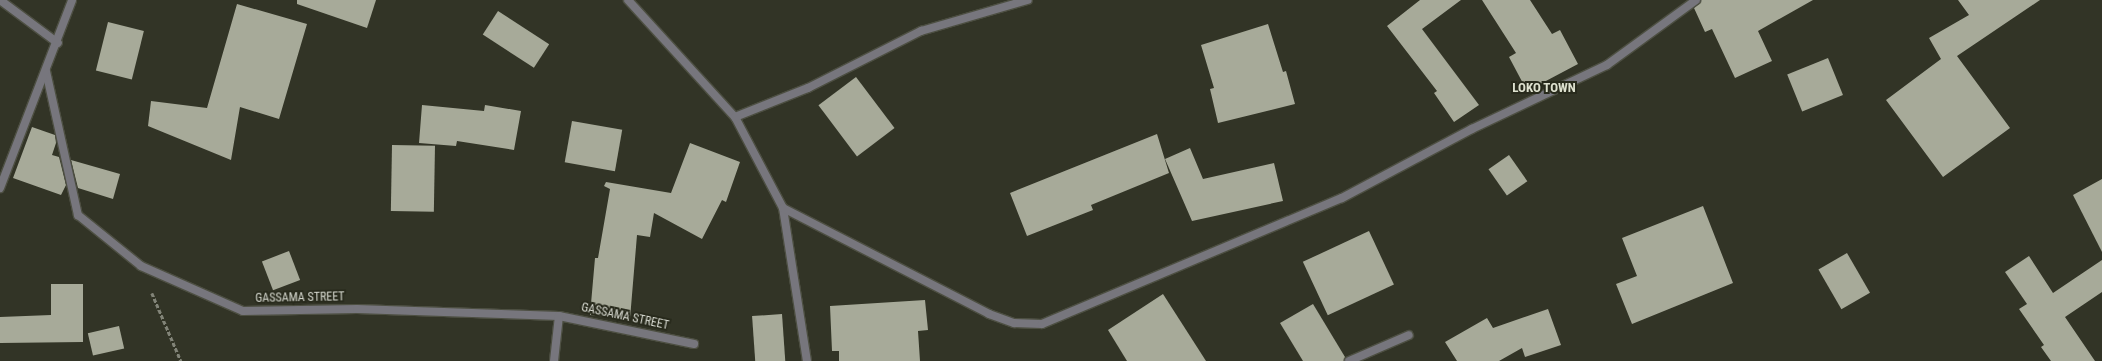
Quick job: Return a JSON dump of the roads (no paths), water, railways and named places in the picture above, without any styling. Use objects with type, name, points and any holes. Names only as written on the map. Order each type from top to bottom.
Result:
[{"type":"street","points":[[0,0],[58,43]]},
{"type":"street","points":[[0,188],[58,43],[72,0]]},
{"type":"street","points":[[628,0],[735,117],[783,208],[807,361]]},
{"type":"street","points":[[735,117],[808,88],[921,31],[1028,0]]},
{"type":"street","points":[[783,208],[989,314],[1014,323],[1042,324],[1342,198],[1472,129],[1607,65],[1696,0]]},
{"type":"street","name":"GASSAMA STREET","points":[[46,71],[78,215],[141,266],[243,311],[357,309],[559,316],[694,344]]},
{"type":"street","points":[[554,361],[559,316]]},
{"type":"street","points":[[1349,361],[1409,335]]},
{"type":"district","name":"LOKO TOWN","points":[[1544,88]]}]
